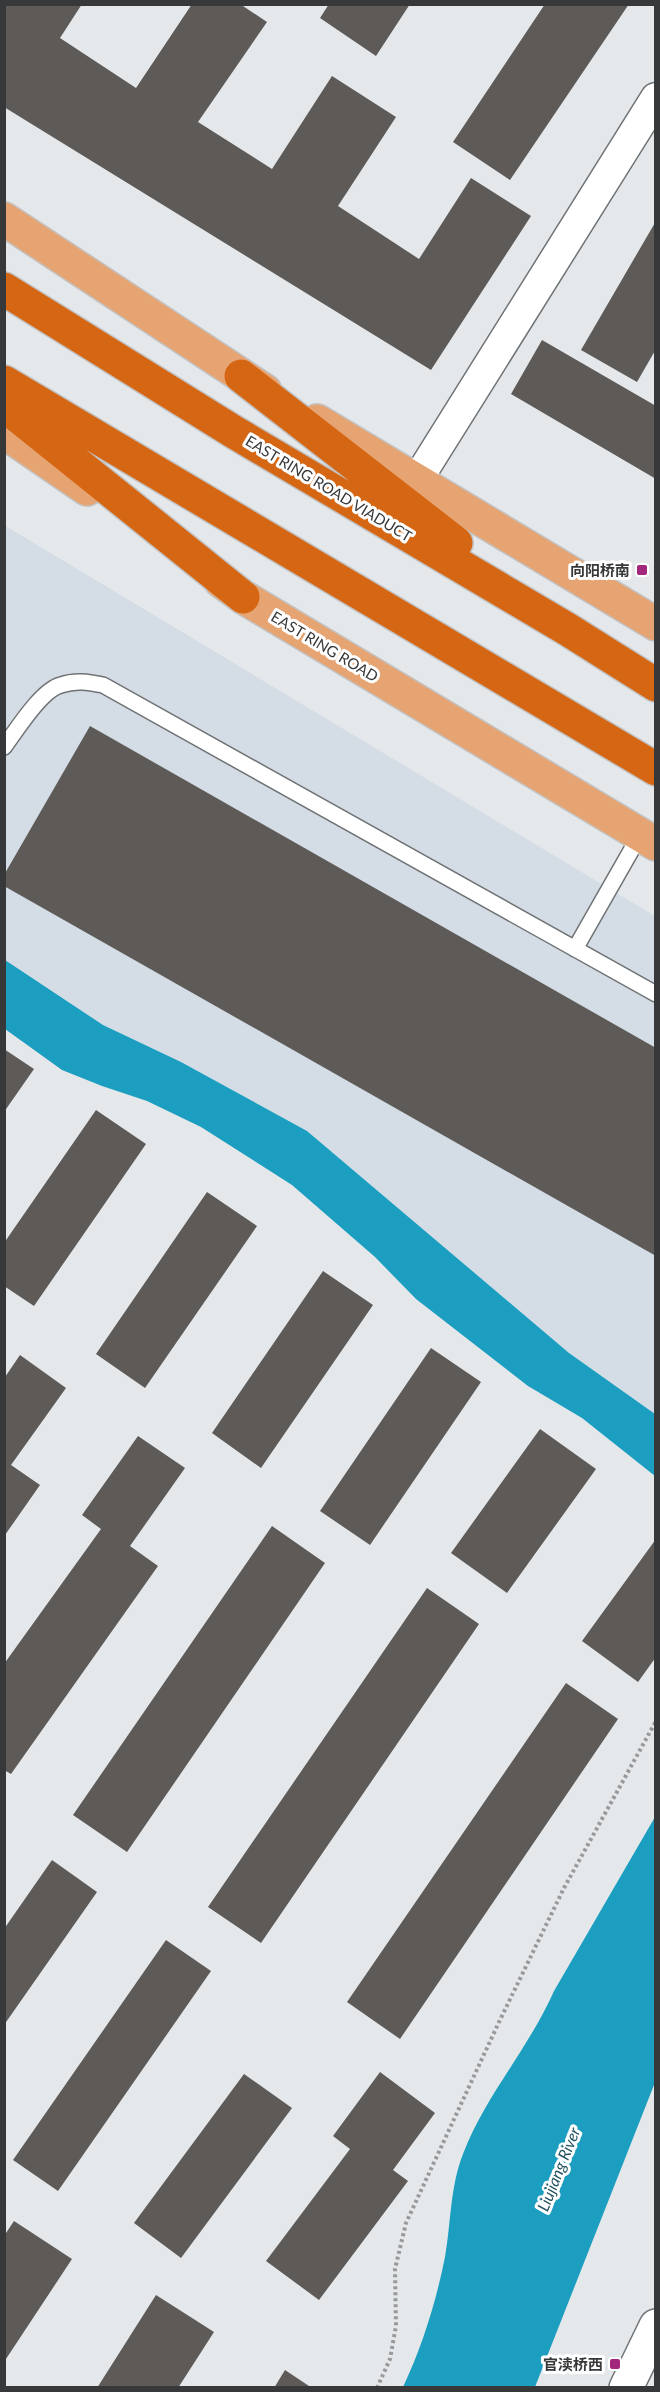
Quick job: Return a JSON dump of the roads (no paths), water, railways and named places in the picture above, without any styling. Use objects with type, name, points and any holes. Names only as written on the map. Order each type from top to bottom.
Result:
[{"type":"highway","name":"EAST RING ROAD VIADUCT","points":[[4,289],[234,432],[567,629],[656,685]]},
{"type":"highway","points":[[240,376],[567,629]]},
{"type":"highway","points":[[4,382],[656,769]]},
{"type":"highway","points":[[4,405],[243,597]]},
{"type":"main road","points":[[4,219],[240,376],[656,624]]},
{"type":"main road","name":"EAST RING ROAD","points":[[4,432],[243,597],[648,840]]},
{"type":"main road","points":[[626,2388],[656,2326]]},
{"type":"street","points":[[417,480],[656,98]]},
{"type":"lane","points":[[4,747],[29,712],[58,685],[81,681],[103,685],[656,994]]},
{"type":"lane","points":[[575,949],[648,840]]},
{"type":"water","points":[[5,960],[103,1025],[181,1062],[307,1131],[569,1353],[655,1414],[655,1476],[582,1418],[528,1386],[416,1299],[375,1257],[292,1185],[201,1127],[147,1101],[62,1070],[5,1029]]},
{"type":"water","name":"Liujiang River","points":[[655,1817],[654,2085],[535,2387],[403,2387],[428,2324],[437,2291],[445,2257],[456,2179],[472,2133]]},
{"type":"place","name":"向阳桥南","points":[[642,570]]},
{"type":"place","name":"官渎桥西","points":[[615,2364]]}]
